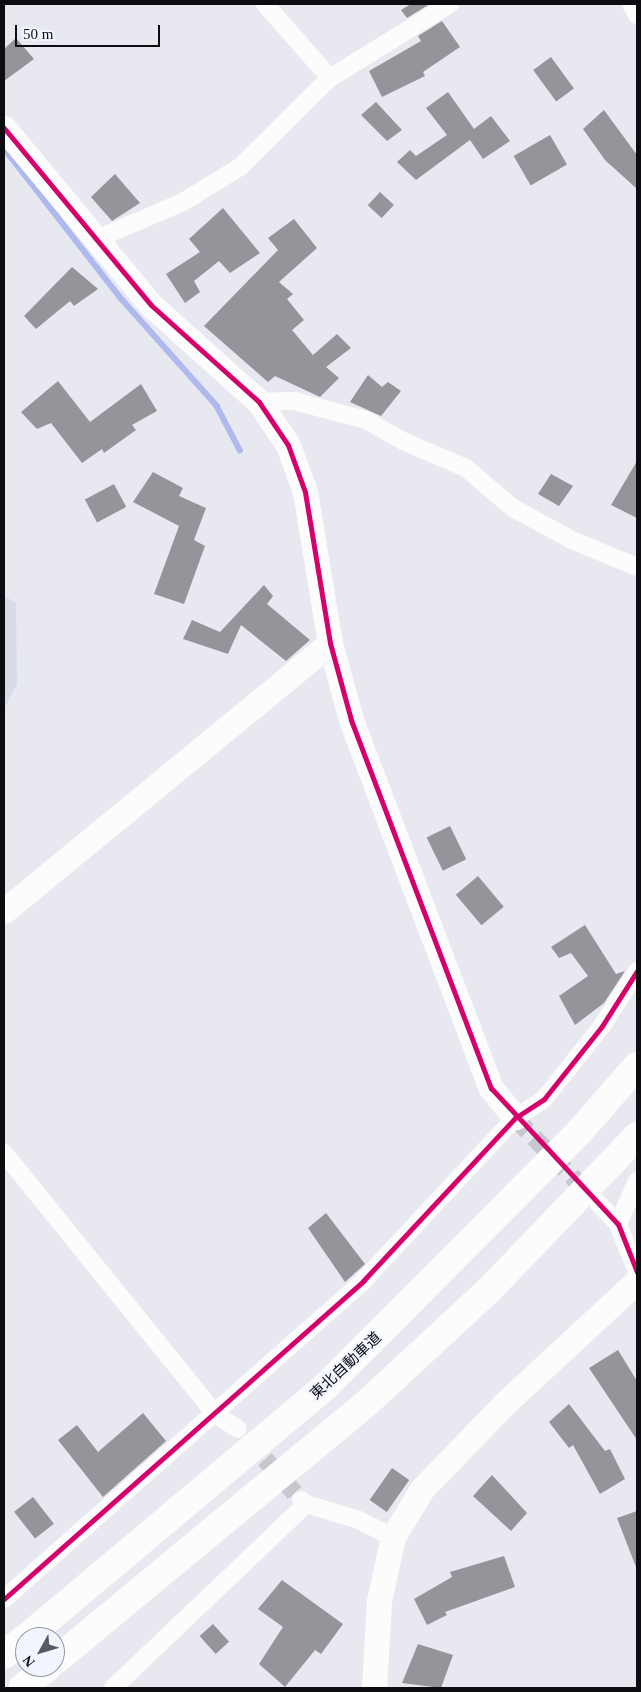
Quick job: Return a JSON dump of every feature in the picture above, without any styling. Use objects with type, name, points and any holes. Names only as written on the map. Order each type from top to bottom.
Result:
[{"type":"highway","name":"東北自動車道","points":[[39,1627],[325,1386],[526,1187],[637,1066]]},
{"type":"highway","points":[[65,1653],[368,1402],[489,1290],[637,1136]]},
{"type":"highway","name":"東北自動車道","points":[[4,1655],[15,1646]]},
{"type":"highway","points":[[22,1688],[36,1677]]},
{"type":"street","points":[[265,4],[330,78]]},
{"type":"street","points":[[94,240],[183,202],[240,167],[330,78],[450,4]]},
{"type":"street","points":[[631,4],[637,15]]},
{"type":"street","points":[[4,128],[94,240],[151,305],[259,402],[288,445],[300,473],[330,642],[351,720],[491,1088],[515,1118]]},
{"type":"street","points":[[259,402],[294,401],[366,420],[403,441],[466,468],[522,512],[637,567]]},
{"type":"street","points":[[4,911],[330,642]]},
{"type":"street","points":[[4,1599],[363,1281],[515,1118],[544,1099],[602,1026],[637,970]]},
{"type":"street","points":[[4,1153],[215,1414],[238,1429]]},
{"type":"street","points":[[618,1224],[637,1181]]},
{"type":"street","points":[[598,1203],[618,1224],[637,1272]]},
{"type":"street","points":[[374,1688],[379,1601],[393,1537],[422,1490],[449,1459],[637,1281]]},
{"type":"street","points":[[113,1688],[304,1502],[359,1520],[393,1537]]},
{"type":"shaded area","points":[[4,596],[16,603],[17,684],[4,709]]},
{"type":"building","points":[[411,4],[428,5],[407,18],[401,10]]},
{"type":"building","points":[[442,21],[460,47],[423,72],[425,76],[382,97],[369,71],[421,41],[418,36]]},
{"type":"building","points":[[16,38],[34,59],[4,81],[4,49]]},
{"type":"building","points":[[551,57],[574,89],[556,101],[533,70]]},
{"type":"building","points":[[448,92],[474,129],[491,116],[510,141],[483,159],[470,140],[416,180],[397,162],[410,150],[416,156],[447,135],[426,108]]},
{"type":"building","points":[[376,102],[402,130],[387,141],[361,115]]},
{"type":"building","points":[[604,110],[637,155],[637,189],[605,160],[583,129]]},
{"type":"building","points":[[550,135],[567,164],[531,185],[514,156]]},
{"type":"building","points":[[115,174],[140,203],[112,221],[91,197]]},
{"type":"building","points":[[380,192],[394,205],[382,218],[368,205]]},
{"type":"building","points":[[223,208],[260,253],[230,273],[219,261],[194,281],[200,292],[185,303],[166,274],[200,252],[189,239]]},
{"type":"building","points":[[294,219],[317,248],[279,282],[293,294],[287,299],[304,320],[292,330],[313,355],[337,334],[351,348],[326,367],[339,378],[320,397],[275,376],[268,382],[204,326],[278,250],[268,238]]},
{"type":"building","points":[[72,267],[98,289],[74,306],[70,301],[36,329],[24,316]]},
{"type":"building","points":[[368,375],[382,387],[388,382],[401,391],[381,416],[350,402]]},
{"type":"building","points":[[58,381],[90,422],[141,384],[157,411],[132,425],[136,430],[104,453],[102,449],[82,463],[51,423],[37,429],[21,412]]},
{"type":"building","points":[[637,461],[637,518],[611,505]]},
{"type":"building","points":[[153,472],[183,488],[179,496],[206,508],[194,540],[205,546],[184,604],[154,594],[179,526],[133,502]]},
{"type":"building","points":[[551,474],[573,486],[559,506],[538,494]]},
{"type":"building","points":[[114,484],[126,507],[97,522],[85,499]]},
{"type":"building","points":[[264,585],[273,596],[267,604],[310,640],[286,661],[241,625],[228,654],[183,639],[192,620],[220,632]]},
{"type":"building","points":[[450,826],[466,859],[443,871],[427,837]]},
{"type":"building","points":[[478,876],[504,907],[481,925],[456,895]]},
{"type":"building","points":[[585,925],[616,974],[625,971],[604,1003],[575,1025],[559,996],[588,976],[571,953],[559,958],[551,947]]},
{"type":"building","points":[[326,1213],[365,1264],[345,1282],[308,1228]]},
{"type":"building","points":[[618,1350],[637,1381],[637,1440],[589,1368]]},
{"type":"building","points":[[569,1404],[605,1451],[610,1449],[625,1479],[600,1494],[573,1445],[569,1448],[549,1422]]},
{"type":"building","points":[[143,1413],[166,1441],[103,1497],[58,1440],[77,1425],[98,1452]]},
{"type":"building","points":[[392,1468],[409,1480],[387,1512],[370,1500]]},
{"type":"building","points":[[492,1475],[527,1513],[511,1531],[473,1496]]},
{"type":"building","points":[[33,1497],[54,1524],[35,1539],[14,1512]]},
{"type":"building","points":[[637,1511],[637,1567],[636,1567],[617,1518]]},
{"type":"building","points":[[504,1556],[515,1587],[445,1612],[447,1615],[427,1625],[414,1599],[452,1577],[450,1572]]},
{"type":"building","points":[[282,1580],[343,1624],[321,1654],[315,1650],[285,1687],[259,1664],[283,1627],[258,1609]]},
{"type":"building","points":[[213,1624],[229,1642],[216,1654],[200,1636]]},
{"type":"building","points":[[418,1644],[453,1655],[441,1688],[402,1683]]},
{"type":"waterway","points":[[4,148],[120,297],[217,406],[240,450]]},
{"type":"tunnel","points":[[515,1118],[592,1197]]},
{"type":"tunnel","points":[[247,1439],[301,1500]]},
{"type":"cycle path","points":[[4,128],[151,305],[259,402],[288,445],[305,492],[330,643],[351,720],[491,1088],[618,1224],[637,1272]]},
{"type":"cycle path","points":[[4,1599],[363,1281],[515,1118],[544,1099],[602,1026],[637,971]]}]
